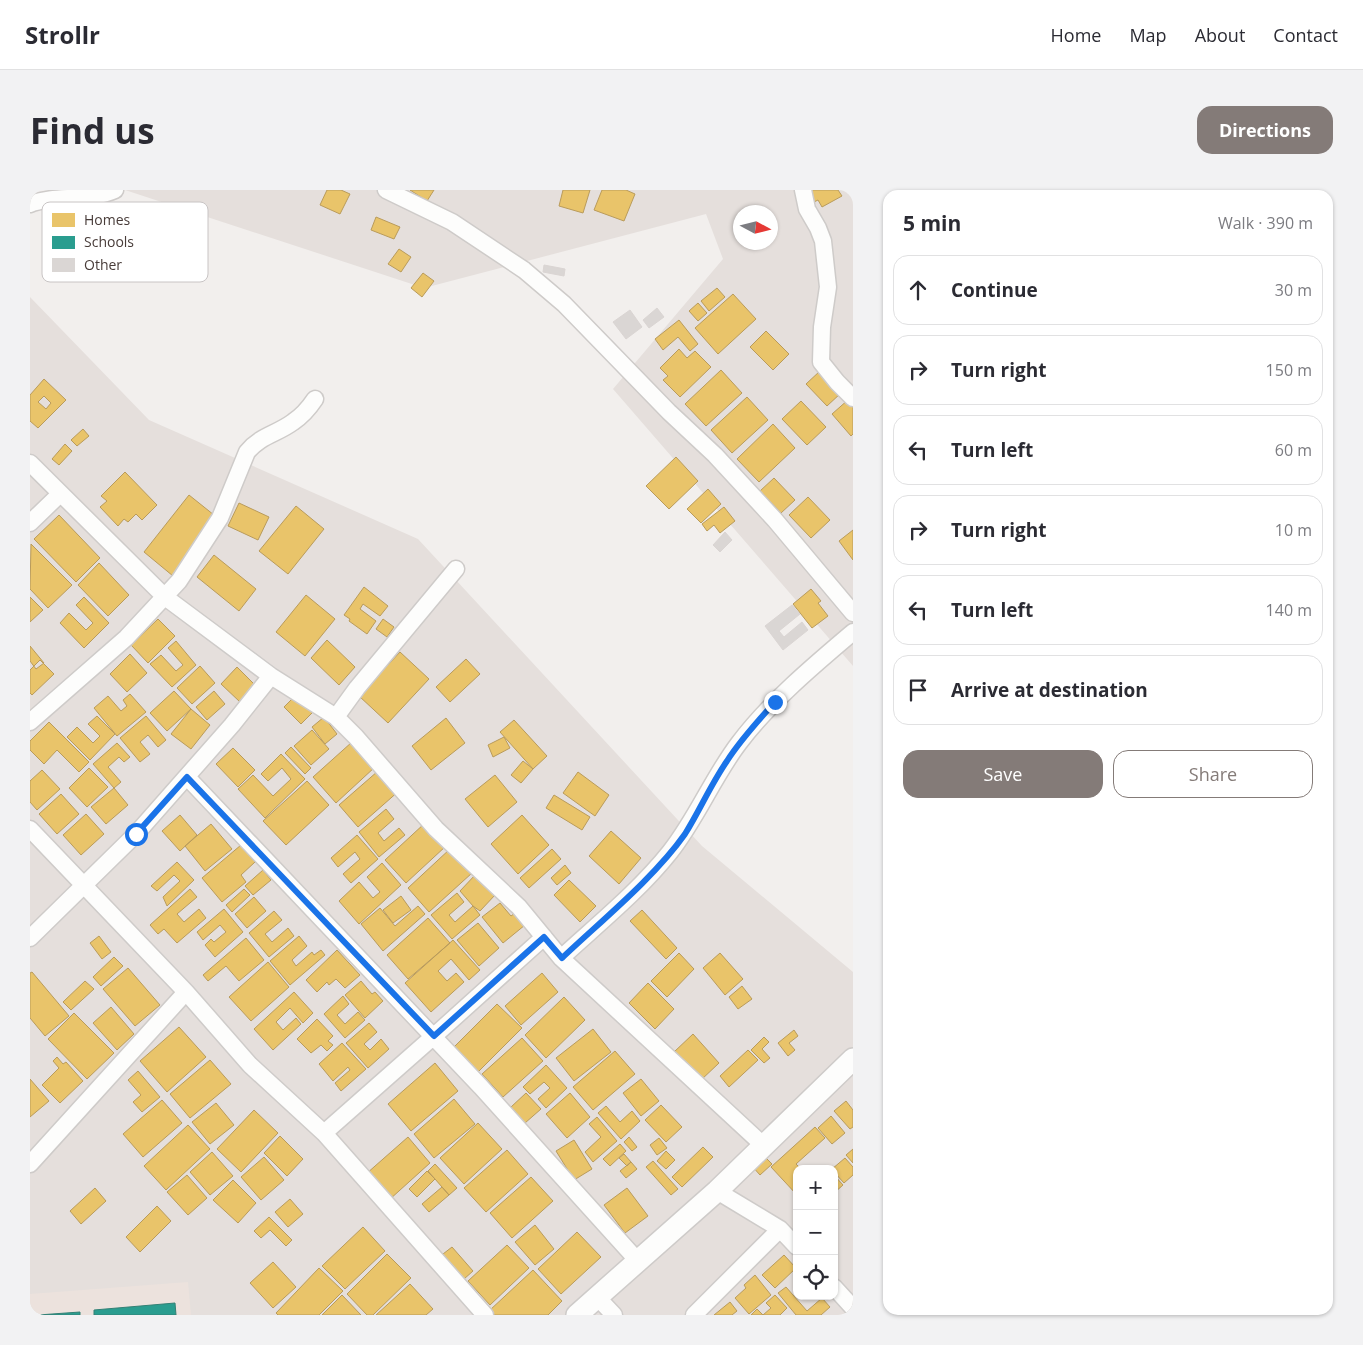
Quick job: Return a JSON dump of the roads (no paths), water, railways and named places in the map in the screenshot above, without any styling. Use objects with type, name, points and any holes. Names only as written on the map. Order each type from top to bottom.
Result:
[{"type":"street","points":[[30,204],[46,199],[84,198],[115,190]]},
{"type":"street","points":[[386,190],[452,222],[524,270],[564,304],[669,412],[715,455],[768,512],[853,614]]},
{"type":"street","points":[[803,190],[807,209],[818,228],[822,241],[828,287],[822,327],[821,362],[853,398]]},
{"type":"street","points":[[30,722],[126,638],[165,597],[194,559],[220,518],[247,452],[265,436],[292,423],[307,410],[315,399]]},
{"type":"street","points":[[30,463],[165,597],[271,676],[336,717],[356,737],[436,829],[519,907],[562,958],[762,1145]]},
{"type":"street","points":[[30,523],[60,494]]},
{"type":"street","points":[[336,717],[357,688],[456,569]]},
{"type":"street","points":[[562,958],[623,901],[668,854],[685,833],[739,743],[775,702],[853,632]]},
{"type":"street","points":[[30,938],[136,834],[232,725],[271,676]]},
{"type":"street","points":[[187,777],[434,1036],[637,1260]]},
{"type":"street","points":[[30,829],[82,886],[186,992],[250,1065],[324,1133],[485,1315]]},
{"type":"street","points":[[324,1133],[544,937]]},
{"type":"street","points":[[30,1164],[186,992]]},
{"type":"street","points":[[577,1315],[717,1191],[762,1145],[853,1059]]},
{"type":"street","points":[[717,1191],[780,1229],[793,1243]]},
{"type":"street","points":[[694,1315],[780,1229]]},
{"type":"street","points":[[838,1291],[853,1308]]},
{"type":"street","points":[[598,1298],[614,1315]]}]
